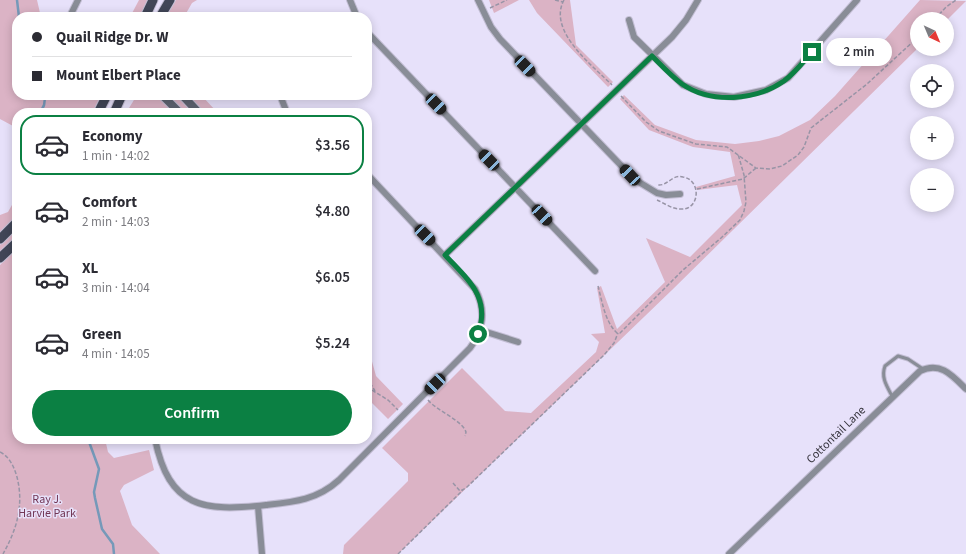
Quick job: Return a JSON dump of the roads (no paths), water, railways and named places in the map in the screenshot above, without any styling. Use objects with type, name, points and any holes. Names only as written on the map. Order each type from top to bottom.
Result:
[{"type":"main road","points":[[147,12],[153,0]]},
{"type":"main road","points":[[163,12],[170,0]]},
{"type":"main road","points":[[0,239],[12,227]]},
{"type":"main road","points":[[0,258],[12,247]]},
{"type":"street","points":[[72,12],[78,0]]},
{"type":"street","points":[[350,0],[355,12]]},
{"type":"street","points":[[478,0],[491,27],[500,39],[634,179],[657,193],[666,195],[680,194]]},
{"type":"street","points":[[445,255],[681,27],[698,0]]},
{"type":"street","points":[[629,20],[634,37],[677,80],[697,92],[728,98],[758,93],[773,87],[791,75],[857,0]]},
{"type":"street","points":[[372,37],[595,271]]},
{"type":"street","points":[[167,100],[175,108]]},
{"type":"street","points":[[187,100],[194,108]]},
{"type":"street","points":[[156,444],[164,472],[171,483],[186,496],[200,504],[220,508],[258,506],[303,501],[322,493],[339,480],[468,351],[480,330],[482,313],[478,293],[445,255],[372,179]]},
{"type":"street","points":[[480,330],[518,342]]},
{"type":"street","points":[[924,369],[933,367],[941,368],[955,378],[966,389]]},
{"type":"street","name":"Cottontail Lane","points":[[729,554],[892,396],[924,369]]},
{"type":"street","points":[[258,506],[262,554]]},
{"type":"lane","points":[[892,396],[886,387],[882,374],[885,366],[898,356],[908,359],[924,369]]},
{"type":"waterway","points":[[17,0],[18,12]]},
{"type":"waterway","points":[[42,108],[45,100]]},
{"type":"waterway","points":[[90,444],[99,469],[94,492],[102,529],[113,544],[114,554]]},
{"type":"park label","name":"Ray J. Harvie Park","points":[[47,506]]}]
